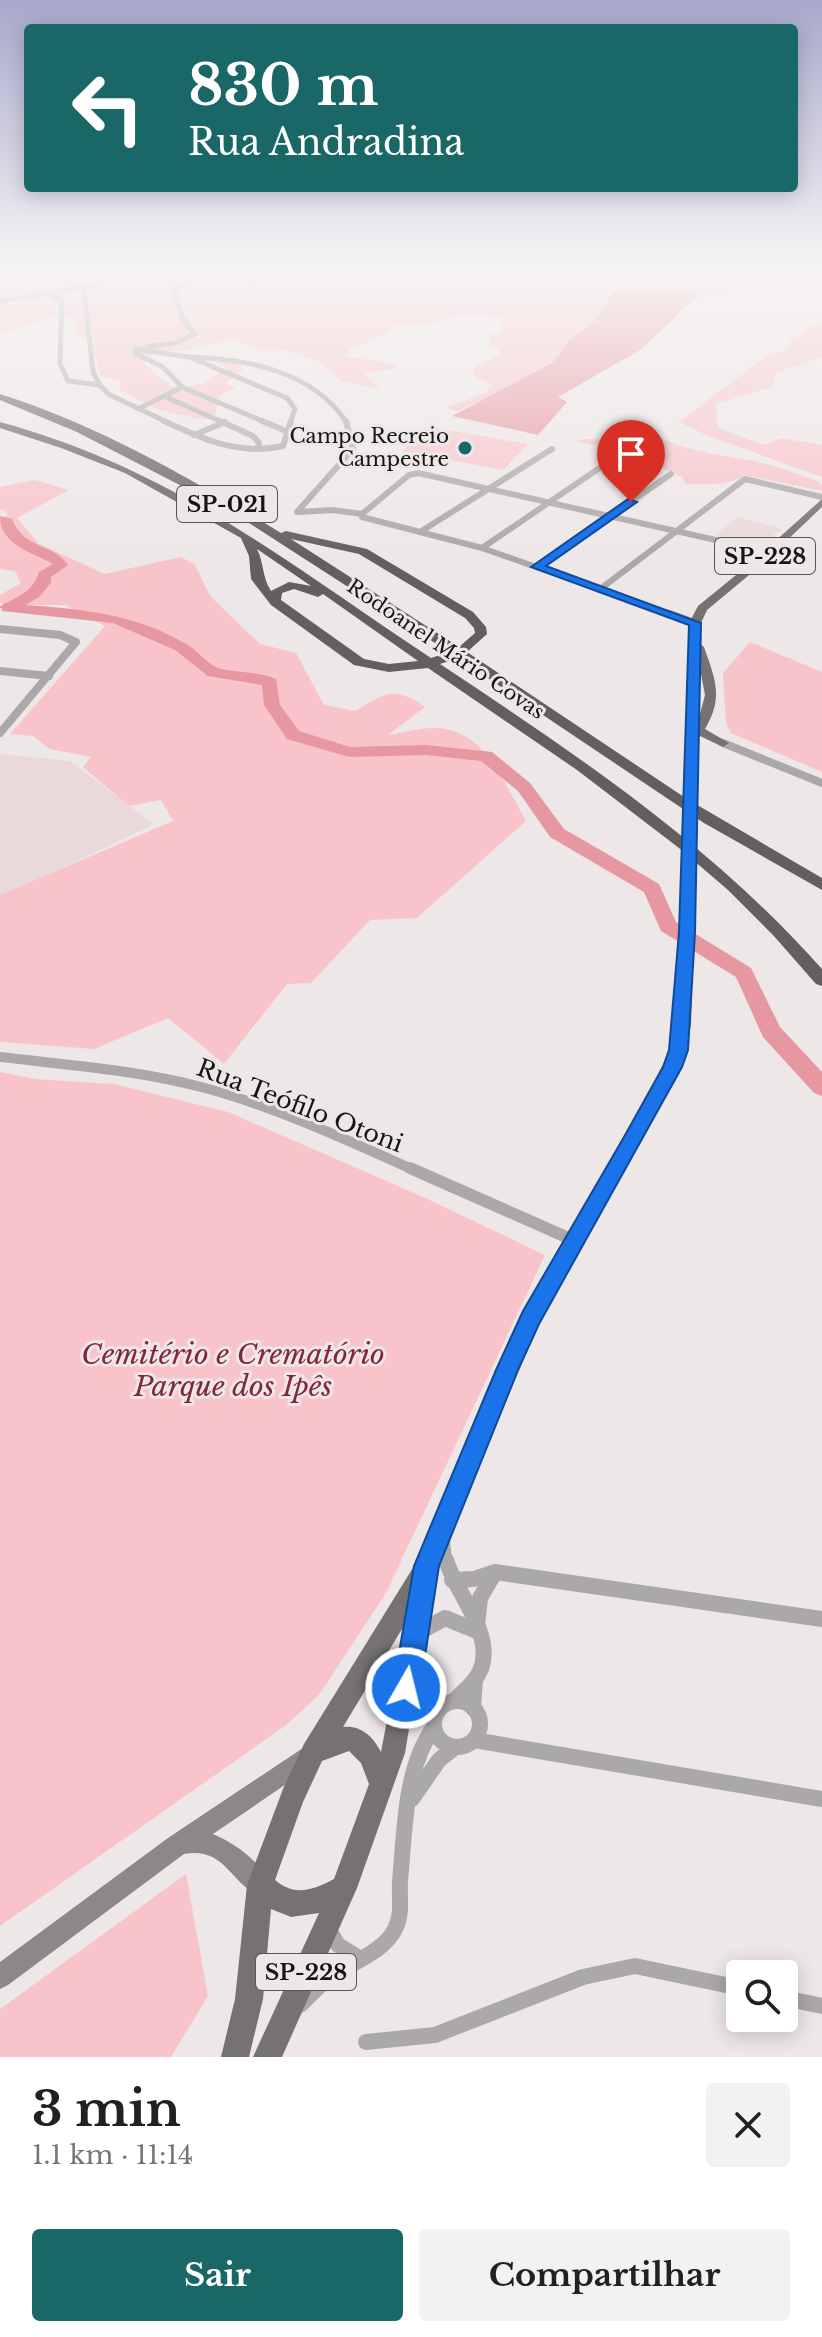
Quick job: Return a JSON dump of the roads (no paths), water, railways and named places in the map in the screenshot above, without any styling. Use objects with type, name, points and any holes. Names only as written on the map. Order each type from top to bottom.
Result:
[{"type":"highway","name":"Rodoanel Mário Covas","points":[[0,397],[124,449],[266,528],[682,802],[822,885]]},
{"type":"highway","name":"Rodoanel Mário Covas","points":[[0,425],[132,473],[186,500],[245,536],[592,773],[677,835],[758,910],[822,980]]},
{"type":"highway","points":[[245,536],[255,556],[259,584],[275,602],[372,668],[417,666],[465,648],[481,634],[475,621],[363,551],[266,528]]},
{"type":"highway","points":[[381,602],[350,568],[366,560],[391,566]]},
{"type":"highway","points":[[275,602],[276,590],[299,586],[349,608]]},
{"type":"main road","name":"SP-228","points":[[695,623],[702,608],[769,552],[822,500]]},
{"type":"main road","points":[[695,623],[697,642],[709,680],[712,707],[696,743]]},
{"type":"main road","points":[[696,743],[691,679],[697,642]]},
{"type":"main road","name":"SP-228","points":[[235,2057],[249,1999],[260,1885],[276,1836],[313,1753],[427,1566],[507,1370],[573,1240],[672,1067],[678,1050],[683,1013],[696,743]]},
{"type":"main road","points":[[696,743],[723,743]]},
{"type":"main road","points":[[696,743],[723,743]]},
{"type":"main road","name":"SP-228","points":[[267,2057],[344,1888],[393,1753],[427,1566]]},
{"type":"main road","points":[[313,1753],[339,1740],[353,1738],[370,1755],[382,1785]]},
{"type":"main road","points":[[260,1885],[273,1898],[293,1905],[315,1903],[344,1888]]},
{"type":"street","points":[[60,365],[68,381],[100,385]]},
{"type":"street","points":[[92,365],[100,385],[108,394],[194,435],[224,446],[283,446],[295,409],[287,398],[208,365]]},
{"type":"street","points":[[159,365],[182,387],[286,431]]},
{"type":"street","points":[[256,365],[313,385],[348,423],[353,449],[297,512],[333,510],[362,514],[362,517],[482,548],[695,623]]},
{"type":"street","points":[[138,409],[182,387]]},
{"type":"street","points":[[166,397],[253,436],[259,443],[258,448]]},
{"type":"street","points":[[194,435],[225,422]]},
{"type":"street","points":[[420,532],[552,449]]},
{"type":"street","points":[[482,548],[623,452]]},
{"type":"street","points":[[362,514],[409,475],[418,473],[769,552]]},
{"type":"street","points":[[537,567],[671,474]]},
{"type":"street","points":[[599,590],[745,479],[822,500]]},
{"type":"street","points":[[0,629],[60,635],[76,642],[0,733]]},
{"type":"street","points":[[0,671],[49,676]]},
{"type":"street","points":[[0,717],[13,719]]},
{"type":"street","points":[[723,743],[822,783]]},
{"type":"street","name":"Rua Teófilo Otoni","points":[[0,1057],[155,1076],[206,1088],[392,1161],[573,1240]]},
{"type":"street","points":[[284,2020],[326,1980],[382,1944],[395,1931],[400,1912],[413,1771],[422,1744],[434,1727],[439,1708],[455,1700],[475,1679],[484,1661],[484,1649],[452,1580],[442,1549],[448,1514]]},
{"type":"street","points":[[452,1580],[474,1579],[495,1572],[822,1619]]},
{"type":"street","points":[[477,1631],[477,1606],[482,1589],[495,1572]]},
{"type":"street","points":[[414,1635],[445,1618],[477,1631]]},
{"type":"street","points":[[412,1801],[427,1775],[453,1749],[468,1746],[474,1740],[479,1724],[473,1708],[475,1679]]},
{"type":"street","points":[[455,1700],[473,1708]]},
{"type":"street","points":[[434,1727],[439,1740],[453,1749]]},
{"type":"street","points":[[474,1740],[822,1799]]},
{"type":"street","points":[[0,1977],[176,1846],[313,1753]]},
{"type":"street","points":[[176,1846],[190,1841],[206,1841],[233,1858],[260,1885]]},
{"type":"street","points":[[327,1925],[338,1945],[359,1958]]},
{"type":"street","points":[[366,2042],[435,2035],[588,1975],[622,1967],[635,1966],[726,1985]]},
{"type":"street","points":[[798,2001],[822,2006]]},
{"type":"waterway","points":[[0,520],[7,522],[8,529],[25,546],[58,560],[61,565],[44,575],[44,583],[33,595],[7,608],[117,619],[181,647],[214,673],[258,677],[270,682],[272,705],[293,735],[349,752],[426,750],[486,756],[524,787],[557,833],[652,888],[668,926],[744,973],[771,1031],[822,1087]]},
{"type":"waterway","points":[[0,607],[7,608]]},
{"type":"place","name":"Campo Recreio Campestre","points":[[465,448]]},
{"type":"park label","name":"Cemitério e Crematório Parque dos Ipês","points":[[233,1370]]}]
